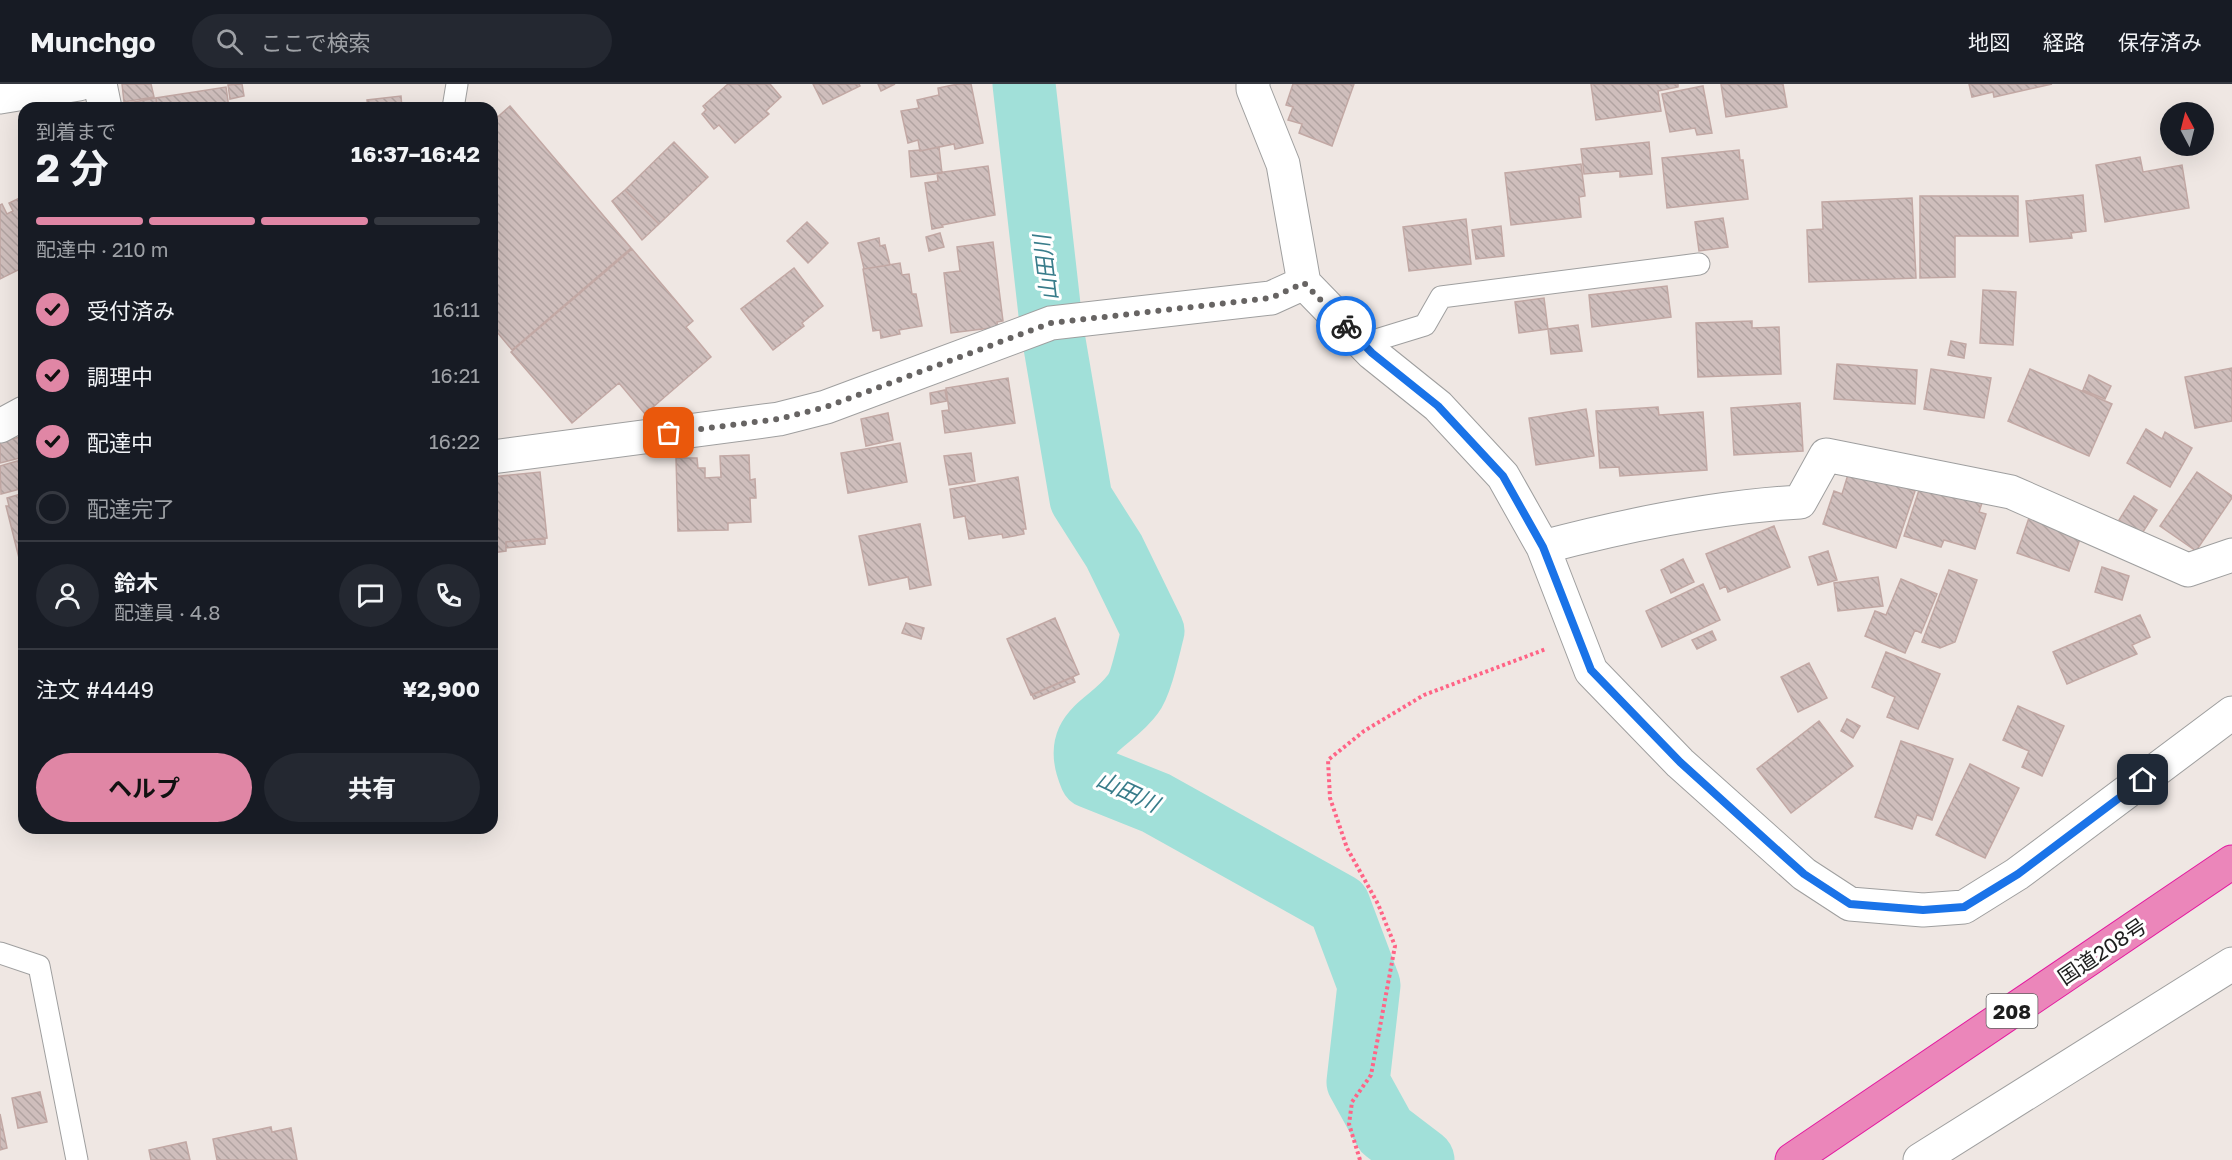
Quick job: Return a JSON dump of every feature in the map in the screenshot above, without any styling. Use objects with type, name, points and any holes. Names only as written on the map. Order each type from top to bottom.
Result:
[{"type":"highway","name":"国道208号","points":[[1792,1160],[2232,862]]},
{"type":"street","points":[[0,97],[79,84]]},
{"type":"street","points":[[100,84],[104,102]]},
{"type":"street","points":[[1252,84],[1282,164],[1304,283],[1363,344],[1438,406],[1503,476],[1543,547],[1591,670],[1680,762],[1804,874],[1850,904],[1923,910],[1964,907],[2018,874],[2232,713]]},
{"type":"street","points":[[498,456],[779,419],[826,407],[1064,322],[1271,298],[1304,283]]},
{"type":"street","points":[[0,426],[18,416]]},
{"type":"street","points":[[1543,547],[1619,527],[1800,502],[1826,455],[2011,492],[2188,570],[2232,555]]},
{"type":"street","points":[[1920,1160],[2232,964]]},
{"type":"lane","points":[[454,102],[457,84]]},
{"type":"lane","points":[[1363,344],[1425,325],[1441,297],[1699,264]]},
{"type":"lane","points":[[0,953],[39,966],[77,1160]]},
{"type":"path","points":[[1360,1160],[1349,1124],[1352,1102],[1371,1075],[1395,946],[1378,904],[1347,848],[1330,798],[1328,760],[1364,730],[1424,694],[1534,654],[1577,635]]},
{"type":"building","points":[[122,84],[151,84],[154,97],[124,102]]},
{"type":"building","points":[[242,84],[244,96],[230,99],[228,85]]},
{"type":"building","points":[[728,84],[770,84],[781,97],[766,111],[769,114],[735,143],[719,125],[714,129],[702,114],[706,110],[703,106]]},
{"type":"building","points":[[813,84],[859,84],[860,86],[823,104]]},
{"type":"building","points":[[878,84],[895,84],[881,91]]},
{"type":"building","points":[[971,84],[983,143],[955,149],[954,144],[920,151],[918,140],[908,143],[901,111],[919,108],[917,100],[939,95],[938,88]]},
{"type":"building","points":[[1293,84],[1354,84],[1332,146],[1299,133],[1302,124],[1288,120],[1293,107],[1286,105]]},
{"type":"building","points":[[1591,84],[1678,84],[1678,87],[1658,91],[1661,111],[1596,120]]},
{"type":"building","points":[[1721,84],[1783,84],[1787,107],[1726,117]]},
{"type":"building","points":[[1969,84],[2052,84],[1994,97],[1993,92],[1972,97]]},
{"type":"building","points":[[1703,86],[1712,133],[1697,135],[1695,128],[1670,132],[1662,94]]},
{"type":"building","points":[[226,87],[228,102],[156,102],[156,98]]},
{"type":"building","points":[[401,96],[402,102],[367,102],[367,100]]},
{"type":"building","points":[[156,98],[156,102],[134,102]]},
{"type":"building","points":[[510,106],[631,248],[512,350],[498,333],[498,117]]},
{"type":"building","points":[[674,142],[708,177],[659,224],[625,190]]},
{"type":"building","points":[[1649,142],[1652,174],[1620,177],[1620,171],[1584,174],[1581,149]]},
{"type":"building","points":[[939,147],[942,173],[911,177],[909,151]]},
{"type":"building","points":[[1739,150],[1740,160],[1743,160],[1748,199],[1667,208],[1662,158]]},
{"type":"building","points":[[2140,157],[2143,172],[2182,165],[2189,208],[2105,222],[2096,165]]},
{"type":"building","points":[[1581,164],[1585,196],[1579,197],[1581,217],[1511,225],[1505,173]]},
{"type":"building","points":[[988,166],[995,215],[932,229],[925,183],[938,181],[937,173]]},
{"type":"building","points":[[625,190],[659,224],[642,240],[612,201]]},
{"type":"building","points":[[2083,195],[2086,231],[2071,233],[2072,238],[2030,242],[2026,201]]},
{"type":"building","points":[[1920,196],[2018,196],[2018,236],[1955,236],[1955,277],[1920,278]]},
{"type":"building","points":[[1912,198],[1916,278],[1809,282],[1807,230],[1823,229],[1822,202]]},
{"type":"building","points":[[18,199],[18,270],[0,279],[0,205],[2,204],[7,214],[13,211],[9,203]]},
{"type":"building","points":[[1723,218],[1728,247],[1699,251],[1695,222]]},
{"type":"building","points":[[1466,219],[1471,264],[1409,271],[1403,227]]},
{"type":"building","points":[[807,222],[828,243],[808,263],[787,241]]},
{"type":"building","points":[[1501,226],[1504,256],[1476,259],[1472,230]]},
{"type":"building","points":[[940,233],[944,247],[929,251],[926,237]]},
{"type":"building","points":[[879,238],[880,246],[885,245],[890,265],[864,269],[858,243]]},
{"type":"building","points":[[993,242],[1003,321],[997,322],[998,327],[951,333],[944,273],[960,271],[957,247]]},
{"type":"building","points":[[632,249],[693,321],[686,327],[711,357],[645,414],[619,383],[572,423],[511,352]]},
{"type":"building","points":[[900,263],[902,275],[909,274],[912,294],[916,294],[922,326],[899,330],[900,334],[881,338],[880,330],[873,331],[863,269]]},
{"type":"building","points":[[794,268],[823,306],[802,323],[804,326],[773,350],[741,309]]},
{"type":"building","points":[[1667,286],[1671,317],[1592,327],[1589,295]]},
{"type":"building","points":[[1983,290],[2016,292],[2013,345],[1980,343]]},
{"type":"building","points":[[1544,298],[1548,329],[1519,333],[1515,302]]},
{"type":"building","points":[[1752,321],[1752,328],[1779,327],[1781,374],[1698,377],[1696,323]]},
{"type":"building","points":[[1578,325],[1582,351],[1551,354],[1548,329]]},
{"type":"building","points":[[1951,341],[1966,344],[1964,358],[1948,355]]},
{"type":"building","points":[[1837,364],[1917,370],[1915,404],[1834,399]]},
{"type":"building","points":[[2232,368],[2232,421],[2195,428],[2185,377]]},
{"type":"building","points":[[1931,369],[1991,378],[1984,418],[1924,409]]},
{"type":"building","points":[[2030,369],[2112,404],[2089,456],[2008,421]]},
{"type":"building","points":[[2089,375],[2111,386],[2105,399],[2083,390]]},
{"type":"building","points":[[1008,378],[1015,423],[945,433],[942,411],[949,410],[946,388]]},
{"type":"building","points":[[945,390],[947,401],[931,404],[930,393]]},
{"type":"building","points":[[1800,403],[1803,451],[1734,455],[1731,408]]},
{"type":"building","points":[[1658,407],[1659,415],[1703,412],[1707,470],[1620,476],[1619,467],[1600,468],[1596,411]]},
{"type":"building","points":[[1586,409],[1594,456],[1536,465],[1529,418]]},
{"type":"building","points":[[888,413],[893,440],[866,446],[861,419]]},
{"type":"building","points":[[2146,429],[2162,439],[2165,432],[2192,448],[2170,487],[2127,463]]},
{"type":"building","points":[[18,438],[18,458],[0,463],[0,442]]},
{"type":"building","points":[[900,443],[907,482],[848,493],[841,453]]},
{"type":"building","points":[[971,453],[975,481],[949,485],[944,456]]},
{"type":"building","points":[[749,455],[750,480],[755,479],[756,498],[750,498],[751,522],[728,523],[728,530],[678,531],[676,458],[697,458],[698,468],[705,468],[705,478],[721,477],[720,456]]},
{"type":"building","points":[[18,461],[18,490],[1,494],[0,466]]},
{"type":"building","points":[[1850,468],[1915,491],[1896,548],[1823,524],[1834,491],[1842,494]]},
{"type":"building","points":[[540,472],[547,538],[506,542],[506,551],[498,552],[498,476]]},
{"type":"building","points":[[2197,472],[2232,498],[2196,551],[2160,526]]},
{"type":"building","points":[[1018,477],[1026,529],[1023,529],[1024,534],[1003,538],[1002,534],[969,539],[965,516],[954,518],[950,489]]},
{"type":"building","points":[[1922,481],[1983,500],[1979,512],[1986,514],[1975,549],[1944,540],[1941,547],[1904,536]]},
{"type":"building","points":[[18,495],[18,554],[6,506],[9,506],[7,498]]},
{"type":"building","points":[[2134,496],[2157,510],[2141,535],[2119,520]]},
{"type":"building","points":[[2031,512],[2083,530],[2069,571],[2017,553]]},
{"type":"building","points":[[920,524],[931,585],[910,589],[908,577],[869,585],[859,536]]},
{"type":"building","points":[[1774,526],[1790,567],[1728,592],[1726,586],[1720,589],[1706,554]]},
{"type":"building","points":[[545,538],[545,544],[506,548],[506,542]]},
{"type":"building","points":[[1828,551],[1837,580],[1818,585],[1809,557]]},
{"type":"building","points":[[1683,559],[1694,582],[1671,593],[1661,570]]},
{"type":"building","points":[[2102,567],[2129,576],[2122,600],[2095,592]]},
{"type":"building","points":[[1949,570],[1977,580],[1955,642],[1940,648],[1922,642]]},
{"type":"building","points":[[1878,577],[1883,606],[1838,611],[1834,583]]},
{"type":"building","points":[[1901,579],[1937,594],[1921,633],[1915,630],[1905,653],[1865,636],[1875,611],[1886,615]]},
{"type":"building","points":[[1703,584],[1720,620],[1662,647],[1646,611]]},
{"type":"building","points":[[2140,615],[2150,637],[2132,645],[2137,654],[2067,684],[2053,652]]},
{"type":"building","points":[[1055,618],[1079,674],[1031,695],[1007,639]]},
{"type":"building","points":[[906,623],[924,628],[921,639],[902,633]]},
{"type":"building","points":[[1712,631],[1716,640],[1697,649],[1692,640]]},
{"type":"building","points":[[1886,652],[1940,674],[1918,729],[1887,717],[1895,697],[1872,687]]},
{"type":"building","points":[[1809,663],[1827,698],[1798,712],[1781,677]]},
{"type":"building","points":[[1073,677],[1075,682],[1034,699],[1032,695]]},
{"type":"building","points":[[2018,706],[2064,726],[2042,776],[2022,767],[2029,751],[2003,740]]},
{"type":"building","points":[[1847,719],[1860,726],[1853,738],[1841,731]]},
{"type":"building","points":[[1819,721],[1853,766],[1791,813],[1757,769]]},
{"type":"building","points":[[1901,741],[1953,759],[1932,820],[1917,815],[1912,829],[1875,817]]},
{"type":"building","points":[[1970,764],[2019,788],[1985,858],[1936,835]]},
{"type":"building","points":[[40,1092],[47,1122],[18,1128],[12,1098]]},
{"type":"building","points":[[0,1114],[7,1148],[0,1150]]},
{"type":"building","points":[[271,1127],[272,1132],[291,1128],[297,1160],[217,1160],[213,1139]]},
{"type":"building","points":[[186,1142],[190,1160],[151,1160],[149,1150]]},
{"type":"waterway","name":"山田川","points":[[1024,84],[1051,323],[1081,499],[1114,551],[1153,631],[1136,689],[1124,705],[1089,738],[1085,748],[1091,777],[1156,803],[1339,905],[1369,985],[1358,1082],[1385,1131],[1423,1160]]},
{"type":"way so far","points":[[669,433],[779,419],[826,407],[1051,323],[1271,298],[1304,283],[1346,326]]},
{"type":"route","points":[[1346,326],[1372,353],[1438,406],[1503,476],[1543,547],[1591,670],[1680,762],[1786,858],[1804,874],[1850,904],[1923,910],[1964,907],[2018,874],[2143,780]]}]
